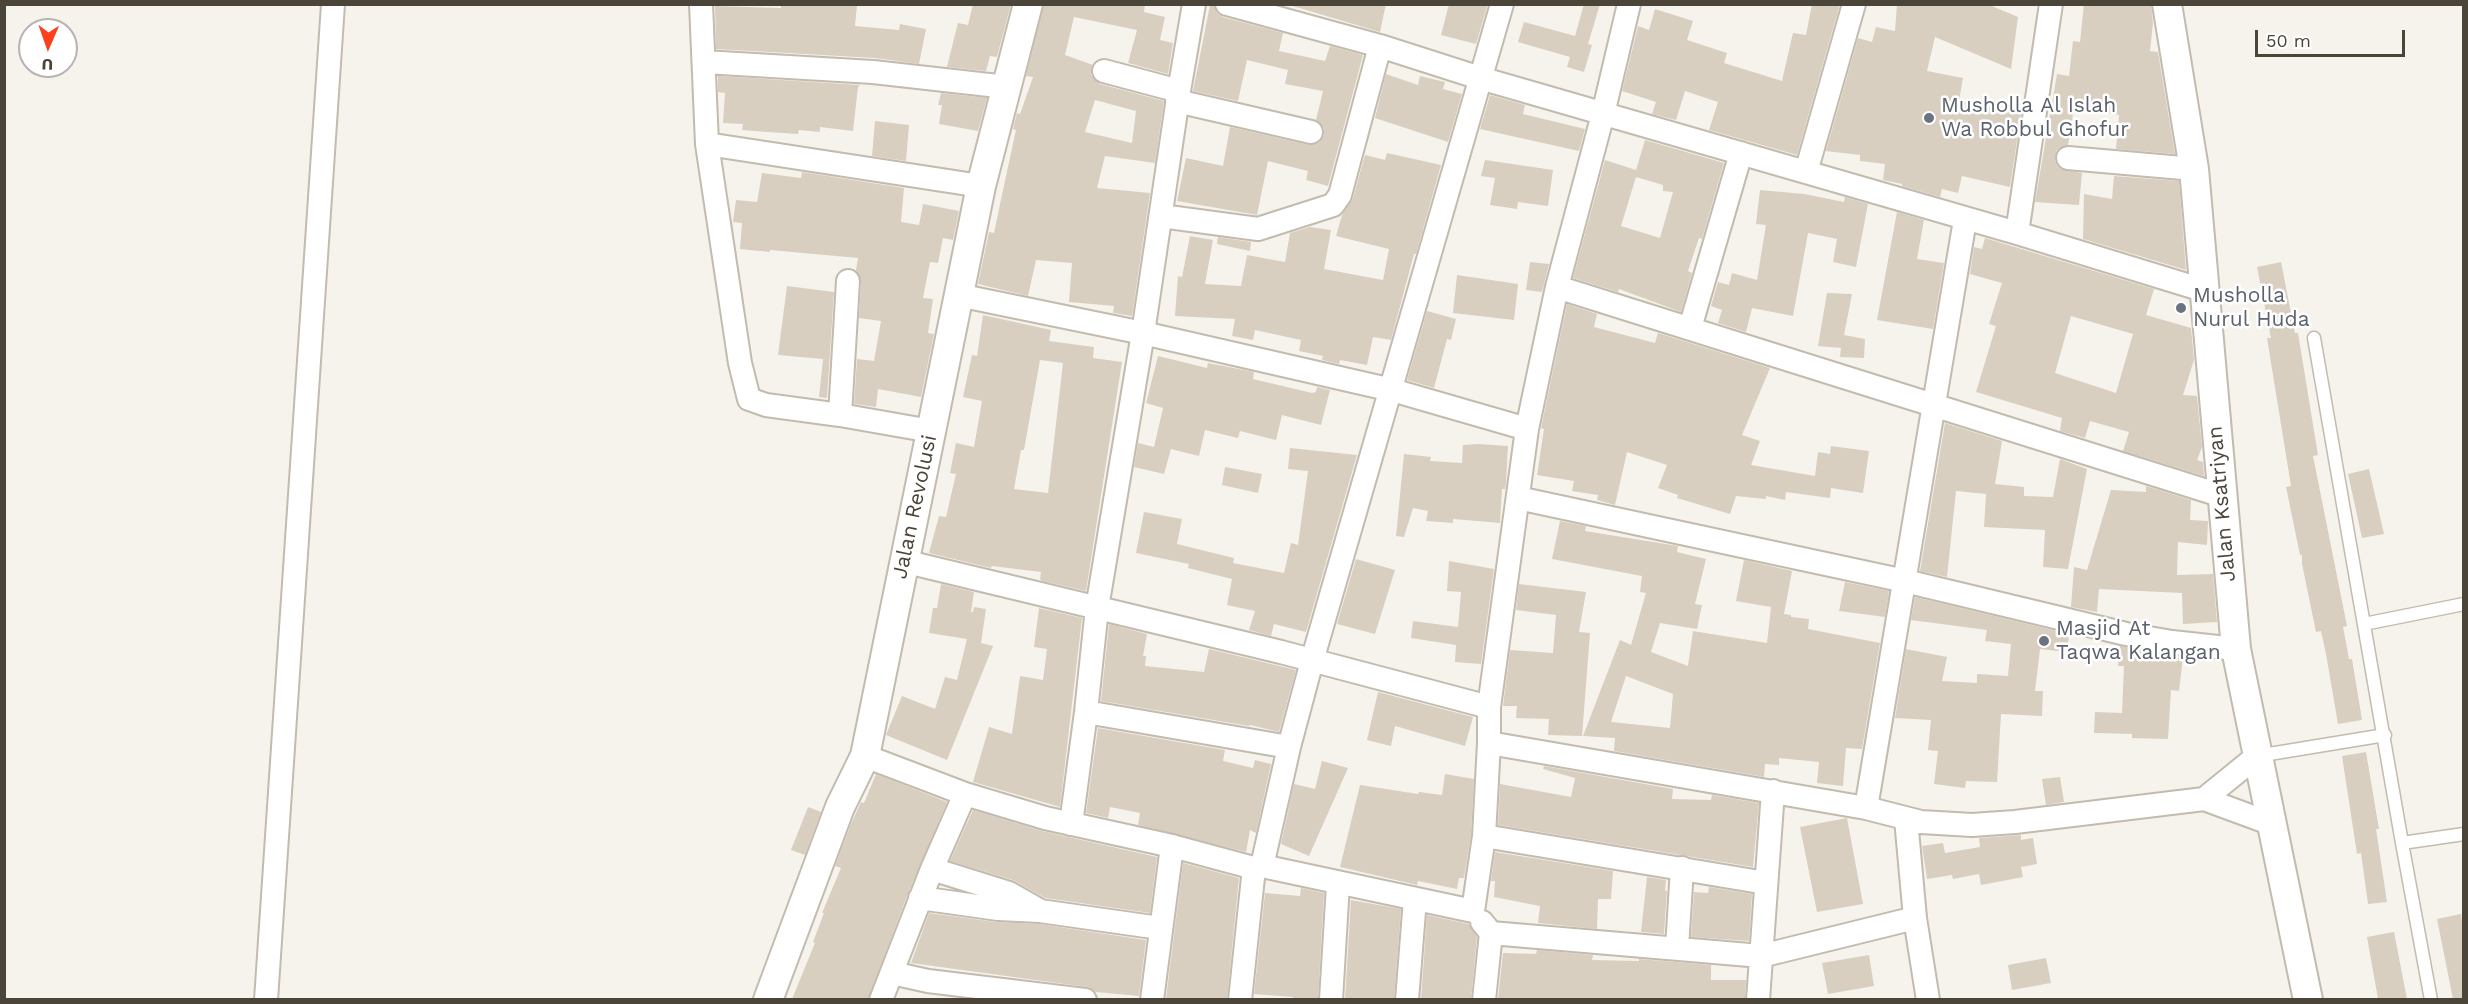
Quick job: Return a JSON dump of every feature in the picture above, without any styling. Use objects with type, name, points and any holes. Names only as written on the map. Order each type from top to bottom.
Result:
[{"type":"street","points":[[266,999],[333,4]]},
{"type":"street","points":[[701,4],[707,144],[740,363],[749,399],[766,405],[931,431]]},
{"type":"street","name":"Jalan Revolusi","points":[[768,999],[840,807],[865,756],[981,186],[1028,4]]},
{"type":"street","points":[[1071,824],[1097,608],[1143,333],[1194,4]]},
{"type":"street","points":[[1227,4],[1380,46],[1480,78],[1965,220],[2017,233],[2203,290]]},
{"type":"street","points":[[1240,999],[1258,867],[1289,747],[1502,4]]},
{"type":"street","points":[[1473,911],[1484,836],[1490,707],[1527,429],[1557,287],[1603,114],[1629,4]]},
{"type":"street","points":[[1806,172],[1854,4]]},
{"type":"street","points":[[2017,233],[2051,4]]},
{"type":"street","name":"Jalan Ksatriyan","points":[[2167,4],[2194,169],[2236,649],[2308,999]]},
{"type":"street","points":[[1161,216],[1258,229],[1333,206],[1340,195],[1380,46]]},
{"type":"street","points":[[704,62],[873,72],[1007,87]]},
{"type":"street","points":[[1104,71],[1178,96],[1311,132]]},
{"type":"street","points":[[707,144],[981,186]]},
{"type":"street","points":[[1690,328],[1741,153]]},
{"type":"street","points":[[2068,158],[2194,169]]},
{"type":"street","points":[[1866,808],[1965,220]]},
{"type":"street","points":[[840,415],[848,281]]},
{"type":"street","points":[[1557,287],[2223,496]]},
{"type":"street","points":[[958,295],[1143,333],[1392,390],[1527,429]]},
{"type":"street","points":[[1518,498],[1905,581],[2126,634],[2236,649]]},
{"type":"street","points":[[903,561],[1490,707]]},
{"type":"street","points":[[1086,712],[1289,747]]},
{"type":"street","points":[[1488,743],[1866,808],[1920,822],[1972,825],[2015,822],[2204,799],[2272,824]]},
{"type":"street","points":[[865,756],[965,794],[1045,818],[1258,867],[1473,911],[1491,933],[1484,999]]},
{"type":"street","points":[[2204,799],[2257,756]]},
{"type":"street","points":[[1758,999],[1773,791]]},
{"type":"street","points":[[881,999],[920,898],[965,794]]},
{"type":"street","points":[[1906,819],[1915,918],[1928,999]]},
{"type":"street","points":[[1484,836],[1766,883]]},
{"type":"street","points":[[1152,999],[1172,846]]},
{"type":"street","points":[[1677,948],[1682,868]]},
{"type":"street","points":[[932,869],[1018,897],[1040,911]]},
{"type":"street","points":[[1331,999],[1338,884]]},
{"type":"street","points":[[920,898],[1007,910],[1040,911],[1160,928]]},
{"type":"street","points":[[1407,999],[1415,899]]},
{"type":"street","points":[[1491,933],[1761,956],[1915,918]]},
{"type":"street","points":[[892,973],[928,981],[1085,999]]},
{"type":"lane","points":[[2314,338],[2431,999]]},
{"type":"lane","points":[[2364,624],[2463,604]]},
{"type":"lane","points":[[2257,756],[2385,735]]},
{"type":"lane","points":[[2402,843],[2463,834]]},
{"type":"building","points":[[781,4],[857,4],[855,26],[899,30],[900,24],[926,29],[919,64],[875,58],[716,49],[715,6],[781,8]]},
{"type":"building","points":[[973,4],[1011,4],[997,57],[990,56],[986,71],[947,67],[958,23],[968,25]]},
{"type":"building","points":[[1044,4],[1145,4],[1144,12],[1165,17],[1160,40],[1173,43],[1168,74],[1128,63],[1137,30],[1074,17],[1065,55],[1093,65],[1091,75],[1100,84],[1164,101],[1155,163],[1105,156],[1097,188],[1150,193],[1132,316],[1113,313],[1114,306],[1069,302],[1072,263],[1036,260],[1028,296],[978,284],[989,232],[994,233],[1016,130],[1013,129],[1017,113],[1020,114],[1033,77],[1026,76]],"holes":[[[1095,100],[1136,111],[1132,143],[1085,132]]]},
{"type":"building","points":[[1286,4],[1386,4],[1380,32]]},
{"type":"building","points":[[1449,4],[1488,4],[1476,44],[1441,35]]},
{"type":"building","points":[[1584,4],[1600,4],[1588,44],[1592,45],[1584,72],[1567,67],[1570,57],[1518,42],[1524,22],[1575,36]]},
{"type":"building","points":[[1812,4],[1840,4],[1797,155],[1709,130],[1718,102],[1685,91],[1676,120],[1652,114],[1656,102],[1622,91],[1638,26],[1649,30],[1655,9],[1693,21],[1687,40],[1727,53],[1724,63],[1782,81],[1793,33],[1806,35]]},
{"type":"building","points":[[1897,4],[1987,4],[2018,17],[2011,69],[1935,37],[1927,71],[1963,78],[1959,101],[2021,114],[2010,187],[1962,176],[1958,193],[1942,189],[1940,197],[1883,180],[1885,164],[1860,161],[1860,155],[1826,151],[1858,38],[1872,42],[1876,27],[1895,31]]},
{"type":"building","points":[[2084,4],[2151,4],[2153,23],[2150,51],[2158,52],[2175,154],[2116,149],[2119,115],[2074,108],[2068,145],[2057,150],[2055,157],[2056,164],[2061,169],[2082,173],[2079,205],[2035,202],[2057,74],[2069,76],[2073,41],[2080,42]]},
{"type":"building","points":[[1210,5],[1214,6],[1217,13],[1223,17],[1283,33],[1279,51],[1325,61],[1330,46],[1363,55],[1328,186],[1306,180],[1308,171],[1268,161],[1257,215],[1177,201],[1186,158],[1223,166],[1230,127],[1309,145],[1320,142],[1324,134],[1324,128],[1316,120],[1323,91],[1285,84],[1288,70],[1247,60],[1238,101],[1193,91]]},
{"type":"building","points":[[1386,74],[1418,85],[1420,76],[1445,82],[1443,89],[1462,94],[1448,142],[1375,118]]},
{"type":"building","points":[[718,76],[860,85],[853,131],[820,127],[820,132],[799,130],[798,134],[742,130],[743,124],[723,123],[725,93],[718,92]]},
{"type":"building","points":[[941,93],[987,98],[978,131],[939,124],[942,105],[938,105]]},
{"type":"building","points":[[1490,95],[1525,105],[1523,114],[1585,129],[1579,151],[1480,129]]},
{"type":"building","points":[[875,121],[909,125],[906,161],[872,156]]},
{"type":"building","points":[[1645,140],[1724,163],[1702,239],[1699,238],[1688,271],[1692,273],[1681,312],[1619,289],[1618,292],[1573,278],[1605,160],[1636,170]],"holes":[[[1636,177],[1663,185],[1663,191],[1673,192],[1660,238],[1621,226]]]},
{"type":"building","points":[[1387,153],[1441,165],[1391,340],[1373,337],[1367,365],[1340,360],[1339,364],[1322,360],[1323,356],[1299,351],[1301,340],[1255,330],[1253,340],[1232,336],[1235,319],[1175,316],[1178,276],[1182,277],[1190,236],[1213,240],[1205,284],[1241,286],[1247,255],[1285,262],[1290,233],[1310,227],[1331,230],[1324,269],[1383,280],[1389,249],[1336,236],[1342,215],[1353,198],[1365,155],[1385,160]]},
{"type":"building","points":[[1485,160],[1553,170],[1548,206],[1518,202],[1517,209],[1490,205],[1495,178],[1481,176]]},
{"type":"building","points":[[802,172],[904,188],[901,222],[919,225],[923,204],[959,211],[953,240],[943,238],[938,263],[930,262],[923,298],[933,299],[928,333],[934,334],[921,397],[878,389],[876,407],[854,404],[857,359],[874,361],[881,321],[859,318],[861,282],[856,270],[858,258],[740,249],[742,223],[733,222],[736,200],[757,202],[762,173],[801,178]]},
{"type":"building","points":[[2114,176],[2179,181],[2186,270],[2083,239],[2084,194],[2112,199]]},
{"type":"building","points":[[1760,190],[1804,194],[1844,202],[1845,197],[1868,204],[1856,267],[1833,262],[1837,239],[1808,233],[1793,316],[1752,308],[1746,332],[1718,323],[1722,310],[1711,306],[1718,282],[1729,285],[1732,273],[1757,280],[1766,225],[1756,224]]},
{"type":"building","points":[[1897,212],[1924,220],[1917,259],[1944,263],[1933,329],[1877,320]]},
{"type":"building","points":[[1218,237],[1251,242],[1250,251],[1217,244]]},
{"type":"building","points":[[1985,238],[2154,289],[2146,315],[2191,328],[2194,360],[2183,395],[2197,396],[2202,447],[2197,460],[2203,462],[2204,476],[2123,451],[2129,432],[2090,421],[2085,438],[2060,431],[2062,418],[1976,392],[1996,326],[1989,324],[2002,283],[1970,274],[1974,247],[1982,249]],"holes":[[[2071,316],[2133,334],[2116,393],[2055,373]]]},
{"type":"building","points":[[1530,262],[1549,264],[1542,292],[1526,290]]},
{"type":"building","points":[[2281,262],[2295,333],[2298,333],[2318,455],[2313,456],[2347,626],[2343,627],[2349,659],[2352,659],[2362,720],[2338,724],[2321,631],[2316,632],[2302,555],[2300,555],[2286,487],[2291,486],[2267,338],[2271,338],[2257,267]]},
{"type":"building","points":[[1457,275],[1518,284],[1514,320],[1453,313]]},
{"type":"building","points":[[787,286],[834,292],[827,398],[819,397],[823,359],[778,355]]},
{"type":"building","points":[[1827,293],[1852,294],[1844,335],[1865,339],[1864,358],[1840,357],[1841,348],[1818,346]]},
{"type":"building","points":[[1567,304],[1597,314],[1594,327],[1655,343],[1658,333],[1770,368],[1742,435],[1760,441],[1751,465],[1815,476],[1818,452],[1830,454],[1831,446],[1869,451],[1863,493],[1831,488],[1830,498],[1786,492],[1785,500],[1766,496],[1766,499],[1736,496],[1730,514],[1677,498],[1678,495],[1658,488],[1667,465],[1627,452],[1615,505],[1597,500],[1598,495],[1572,491],[1574,481],[1537,475],[1544,429],[1541,428]]},
{"type":"building","points":[[1427,311],[1456,319],[1451,340],[1447,339],[1434,388],[1407,380]]},
{"type":"building","points":[[983,315],[1051,330],[1049,341],[1094,347],[1093,358],[1122,362],[1086,591],[1042,581],[1041,572],[992,566],[991,568],[929,553],[939,516],[946,517],[956,474],[950,473],[956,443],[974,447],[982,401],[963,397],[972,355],[977,356]],"holes":[[[1040,360],[1063,363],[1048,493],[1014,489],[1021,450],[1024,450]]]},
{"type":"building","points":[[1158,356],[1207,368],[1208,363],[1254,372],[1253,379],[1312,393],[1316,392],[1317,387],[1330,390],[1321,425],[1282,415],[1276,440],[1240,431],[1238,438],[1205,430],[1199,456],[1171,449],[1164,474],[1134,467],[1138,443],[1154,447],[1163,408],[1146,403]]},
{"type":"building","points":[[1945,423],[2002,441],[1995,484],[2024,487],[2024,496],[2053,497],[2060,459],[2087,469],[2068,569],[2043,567],[2045,530],[1984,527],[1986,494],[1956,491],[1947,577],[1920,571]]},
{"type":"building","points":[[1463,445],[1508,446],[1506,483],[1505,489],[1502,489],[1500,523],[1453,519],[1453,523],[1426,521],[1428,511],[1413,508],[1404,537],[1396,536],[1404,454],[1431,457],[1430,461],[1462,463]]},
{"type":"building","points":[[1290,448],[1357,455],[1306,632],[1274,624],[1271,636],[1249,630],[1255,611],[1227,605],[1232,579],[1188,568],[1189,564],[1136,553],[1144,512],[1182,519],[1177,544],[1234,558],[1233,563],[1284,573],[1291,543],[1298,545],[1308,471],[1288,469]]},
{"type":"building","points":[[1225,467],[1262,474],[1258,493],[1222,485]]},
{"type":"building","points":[[2369,469],[2384,534],[2362,538],[2348,474]]},
{"type":"building","points":[[2146,486],[2191,500],[2190,520],[2208,521],[2207,545],[2178,542],[2177,575],[2213,574],[2217,622],[2183,624],[2182,593],[2099,589],[2097,612],[2071,607],[2074,567],[2087,570],[2111,490],[2146,492]]},
{"type":"building","points":[[1560,521],[1586,526],[1585,531],[1678,546],[1677,552],[1706,559],[1695,604],[1702,605],[1697,629],[1660,623],[1651,652],[1688,666],[1693,631],[1767,643],[1771,607],[1736,601],[1744,560],[1792,571],[1784,614],[1809,619],[1808,629],[1880,643],[1862,749],[1846,748],[1843,786],[1817,783],[1819,762],[1779,758],[1779,765],[1765,764],[1764,777],[1614,751],[1615,738],[1583,736],[1620,640],[1631,645],[1646,593],[1640,592],[1642,576],[1552,559]],"holes":[[[1626,676],[1673,694],[1670,728],[1611,722]]]},
{"type":"building","points":[[1356,559],[1395,570],[1375,634],[1337,624]]},
{"type":"building","points":[[1449,561],[1494,569],[1481,664],[1455,662],[1456,645],[1411,638],[1413,621],[1458,627],[1461,592],[1447,591]]},
{"type":"building","points":[[1845,582],[1889,591],[1885,617],[1839,611]]},
{"type":"building","points":[[941,584],[974,592],[971,612],[974,607],[986,609],[981,643],[993,646],[947,760],[886,735],[902,696],[935,709],[945,677],[957,680],[967,639],[929,633],[933,608],[937,608]]},
{"type":"building","points":[[1519,584],[1586,592],[1579,632],[1590,633],[1582,736],[1548,735],[1549,719],[1516,718],[1517,706],[1503,706],[1510,650],[1553,653],[1556,615],[1516,610]]},
{"type":"building","points":[[1915,597],[2069,634],[2067,652],[2040,649],[2035,691],[2043,691],[2042,716],[2001,714],[1997,782],[1966,781],[1965,788],[1934,784],[1938,751],[1928,750],[1931,720],[1895,718],[1906,649],[1947,657],[1942,681],[1977,683],[1977,674],[2008,676],[2011,644],[1985,641],[1987,630],[1911,620]]},
{"type":"building","points":[[1039,608],[1082,618],[1060,807],[973,782],[989,727],[1012,734],[1020,676],[1043,680],[1047,649],[1034,647]]},
{"type":"building","points":[[1109,624],[1147,634],[1143,656],[1146,656],[1145,666],[1204,672],[1209,649],[1296,670],[1279,732],[1250,725],[1101,701]]},
{"type":"building","points":[[2120,646],[2183,657],[2179,691],[2171,690],[2168,739],[2132,738],[2132,734],[2094,733],[2095,712],[2122,713],[2124,666],[2118,666]]},
{"type":"building","points":[[1378,692],[1473,717],[1465,746],[1395,726],[1391,746],[1367,740]]},
{"type":"building","points":[[1098,728],[1225,750],[1223,761],[1253,768],[1255,760],[1271,764],[1256,833],[1250,830],[1246,852],[1138,825],[1140,813],[1110,807],[1108,818],[1086,813]]},
{"type":"building","points":[[2366,752],[2379,829],[2376,829],[2387,902],[2368,904],[2361,853],[2357,854],[2342,756]]},
{"type":"building","points":[[1322,761],[1348,768],[1309,856],[1281,844],[1294,784],[1315,789]]},
{"type":"building","points":[[1544,766],[1673,789],[1672,799],[1711,800],[1712,795],[1759,803],[1753,867],[1498,825],[1500,784],[1571,797],[1575,778],[1543,769]]},
{"type":"building","points":[[876,774],[947,802],[907,896],[868,999],[792,999],[815,943],[813,942],[824,913],[822,913],[841,868],[835,866],[851,824],[861,802],[864,803]]},
{"type":"building","points":[[1445,774],[1474,779],[1471,835],[1464,878],[1459,878],[1457,889],[1418,881],[1417,885],[1340,867],[1360,785],[1418,794],[1419,792],[1442,795]]},
{"type":"building","points":[[2060,777],[2064,802],[2046,805],[2042,779]]},
{"type":"building","points":[[808,807],[821,812],[805,855],[791,850]]},
{"type":"building","points":[[973,810],[1042,831],[1157,857],[1150,913],[1045,898],[1013,880],[950,861]]},
{"type":"building","points":[[1847,818],[1863,904],[1817,912],[1800,827]]},
{"type":"building","points":[[2021,835],[2021,840],[2033,838],[2037,864],[2021,867],[2023,877],[1981,885],[1979,874],[1953,879],[1952,875],[1927,879],[1922,846],[1943,843],[1945,853],[1980,847],[1979,838]]},
{"type":"building","points":[[1495,852],[1613,871],[1611,899],[1598,899],[1597,929],[1538,923],[1540,906],[1494,897],[1495,881],[1491,881]]},
{"type":"building","points":[[1183,863],[1239,878],[1227,999],[1166,999]]},
{"type":"building","points":[[1647,877],[1666,880],[1664,934],[1641,932]]},
{"type":"building","points":[[1709,887],[1752,894],[1749,941],[1691,937],[1694,892],[1708,893]]},
{"type":"building","points":[[1301,888],[1324,893],[1318,999],[1293,999],[1293,997],[1254,994],[1265,893],[1300,896]]},
{"type":"building","points":[[1351,900],[1401,909],[1394,999],[1345,999]]},
{"type":"building","points":[[929,913],[996,922],[1039,924],[1146,940],[1139,996],[1096,992],[1087,987],[911,963]]},
{"type":"building","points":[[2461,914],[2463,999],[2453,999],[2437,919]]},
{"type":"building","points":[[1427,915],[1469,924],[1477,937],[1471,999],[1421,999]]},
{"type":"building","points":[[2394,932],[2407,999],[2378,999],[2367,937]]},
{"type":"building","points":[[1537,950],[1593,955],[1592,960],[1639,961],[1639,959],[1711,965],[1711,980],[1746,980],[1745,999],[1498,999],[1503,953],[1536,954]]},
{"type":"building","points":[[1869,955],[1874,986],[1828,994],[1822,963]]},
{"type":"building","points":[[2046,958],[2051,983],[2012,990],[2008,965]]},
{"type":"place","name":"Musholla Al Islah Wa Robbul Ghofur","points":[[1929,118]]},
{"type":"place","name":"Musholla Nurul Huda","points":[[2181,308]]},
{"type":"place","name":"Masjid At Taqwa Kalangan","points":[[2044,641]]}]
